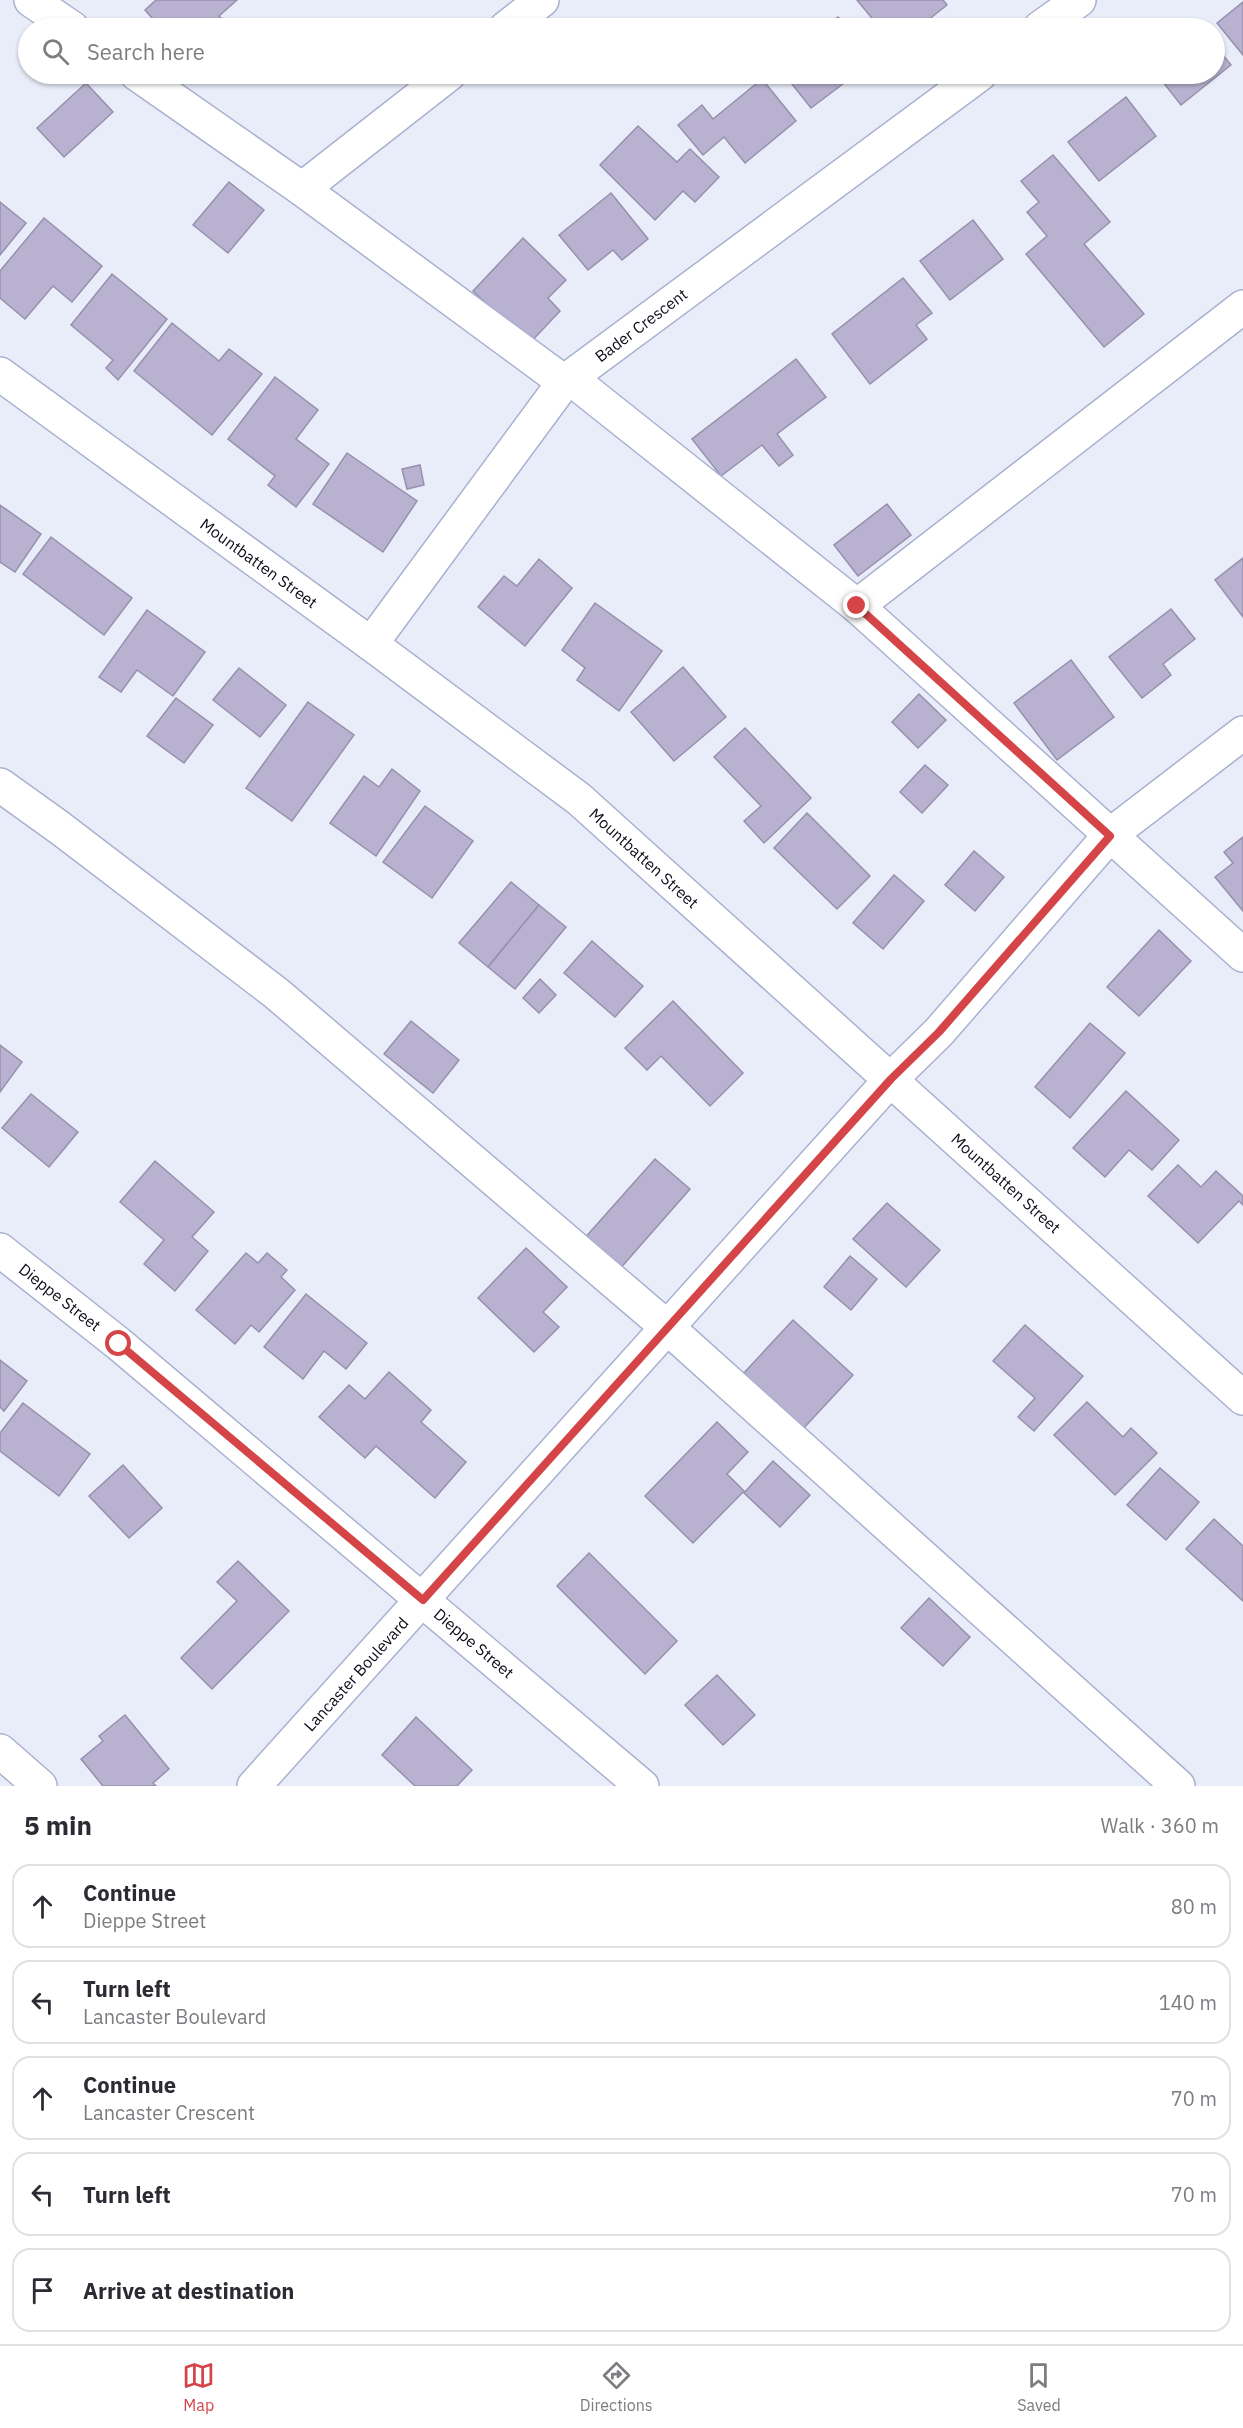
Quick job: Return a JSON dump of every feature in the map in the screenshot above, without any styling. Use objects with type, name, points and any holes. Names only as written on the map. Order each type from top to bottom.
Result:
[{"type":"street","points":[[31,0],[57,18]]},
{"type":"street","points":[[519,18],[542,0]]},
{"type":"street","points":[[1054,18],[1079,0]]},
{"type":"street","points":[[151,84],[302,189],[567,380],[857,606],[1243,955]]},
{"type":"street","points":[[302,189],[436,84]]},
{"type":"street","name":"Bader Crescent","points":[[371,644],[567,380],[967,84]]},
{"type":"street","points":[[857,606],[1243,307]]},
{"type":"street","name":"Mountbatten Street","points":[[0,374],[371,644],[579,799],[1243,1398]]},
{"type":"street","name":"Lancaster Boulevard","points":[[254,1786],[891,1079],[939,1032],[1110,836],[1243,733]]},
{"type":"street","points":[[0,786],[60,828],[276,993],[668,1328],[1178,1786]]},
{"type":"street","name":"Dieppe Street","points":[[0,1250],[119,1344],[642,1786]]},
{"type":"street","points":[[0,1750],[40,1786]]},
{"type":"building","points":[[156,0],[237,0],[219,16],[221,18],[152,18],[145,10]]},
{"type":"building","points":[[857,0],[943,0],[947,5],[931,18],[872,18]]},
{"type":"building","points":[[1243,2],[1243,55],[1225,33],[1223,18]]},
{"type":"building","points":[[1225,58],[1231,65],[1225,70]]},
{"type":"building","points":[[85,84],[113,112],[64,157],[37,128]]},
{"type":"building","points":[[756,84],[766,84],[796,121],[745,163],[724,137],[703,155],[678,125],[702,105],[713,119]]},
{"type":"building","points":[[792,84],[843,84],[811,108]]},
{"type":"building","points":[[1164,84],[1207,84],[1181,105]]},
{"type":"building","points":[[1126,97],[1156,136],[1099,181],[1068,142]]},
{"type":"building","points":[[638,126],[677,162],[690,149],[719,177],[695,202],[683,191],[655,220],[600,165]]},
{"type":"building","points":[[1053,155],[1110,222],[1084,244],[1144,314],[1104,347],[1026,254],[1047,236],[1027,212],[1039,202],[1021,181]]},
{"type":"building","points":[[229,182],[264,210],[228,253],[193,225]]},
{"type":"building","points":[[611,193],[648,239],[622,260],[613,250],[588,270],[559,235]]},
{"type":"building","points":[[0,202],[26,223],[0,255]]},
{"type":"building","points":[[44,218],[102,266],[72,302],[53,286],[25,319],[0,298],[0,271]]},
{"type":"building","points":[[973,220],[1003,259],[950,300],[920,261]]},
{"type":"building","points":[[523,238],[566,280],[548,298],[560,311],[529,344],[473,291]]},
{"type":"building","points":[[112,274],[167,319],[118,380],[106,368],[113,360],[71,325]]},
{"type":"building","points":[[903,278],[932,313],[916,325],[927,339],[870,384],[832,334]]},
{"type":"building","points":[[172,323],[219,361],[229,349],[262,374],[212,435],[134,371]]},
{"type":"building","points":[[796,359],[826,397],[777,434],[793,455],[779,466],[762,445],[721,476],[692,439]]},
{"type":"building","points":[[275,377],[318,410],[296,439],[329,464],[296,507],[268,485],[275,476],[228,439]]},
{"type":"building","points":[[347,453],[417,501],[383,552],[313,504]]},
{"type":"building","points":[[420,465],[424,485],[407,489],[402,469]]},
{"type":"building","points":[[887,504],[911,535],[858,576],[834,545]]},
{"type":"building","points":[[0,505],[41,534],[15,572],[0,562]]},
{"type":"building","points":[[51,537],[132,598],[104,635],[23,574]]},
{"type":"building","points":[[1243,558],[1243,617],[1215,580]]},
{"type":"building","points":[[539,559],[572,588],[525,646],[478,607],[504,576],[517,586]]},
{"type":"building","points":[[595,603],[662,651],[619,711],[577,680],[585,668],[562,650]]},
{"type":"building","points":[[1171,609],[1195,639],[1163,664],[1171,675],[1142,698],[1109,657]]},
{"type":"building","points":[[147,610],[205,652],[173,696],[137,670],[121,692],[99,677]]},
{"type":"building","points":[[1071,660],[1114,717],[1057,760],[1014,703]]},
{"type":"building","points":[[683,667],[726,717],[674,761],[631,712]]},
{"type":"building","points":[[239,668],[286,705],[260,737],[213,700]]},
{"type":"building","points":[[919,694],[946,720],[918,748],[892,722]]},
{"type":"building","points":[[176,698],[213,725],[184,763],[147,736]]},
{"type":"building","points":[[308,702],[354,735],[292,821],[246,788]]},
{"type":"building","points":[[745,728],[811,798],[764,843],[744,821],[761,806],[714,757]]},
{"type":"building","points":[[925,765],[948,785],[922,813],[900,792]]},
{"type":"building","points":[[392,769],[420,791],[376,856],[330,823],[364,776],[379,787]]},
{"type":"building","points":[[425,806],[473,841],[432,898],[383,862]]},
{"type":"building","points":[[807,813],[870,876],[837,909],[774,848]]},
{"type":"building","points":[[1243,837],[1243,911],[1215,877],[1233,863],[1224,852]]},
{"type":"building","points":[[974,851],[1004,877],[975,911],[945,885]]},
{"type":"building","points":[[894,875],[924,901],[883,949],[853,923]]},
{"type":"building","points":[[511,882],[539,905],[488,967],[459,943]]},
{"type":"building","points":[[539,905],[566,927],[515,989],[488,967]]},
{"type":"building","points":[[1159,930],[1191,961],[1139,1016],[1107,987]]},
{"type":"building","points":[[592,941],[643,986],[615,1017],[564,973]]},
{"type":"building","points":[[540,979],[556,995],[539,1013],[523,998]]},
{"type":"building","points":[[673,1001],[743,1073],[710,1106],[661,1056],[647,1070],[625,1048]]},
{"type":"building","points":[[411,1021],[459,1060],[433,1093],[384,1054]]},
{"type":"building","points":[[1090,1023],[1125,1053],[1070,1118],[1035,1087]]},
{"type":"building","points":[[0,1045],[22,1062],[0,1092]]},
{"type":"building","points":[[1126,1091],[1179,1140],[1152,1170],[1129,1150],[1105,1177],[1073,1148]]},
{"type":"building","points":[[31,1094],[78,1132],[49,1167],[2,1128]]},
{"type":"building","points":[[655,1159],[690,1189],[618,1271],[583,1240]]},
{"type":"building","points":[[155,1161],[214,1212],[192,1237],[208,1251],[175,1291],[144,1264],[164,1240],[120,1202]]},
{"type":"building","points":[[1178,1165],[1201,1187],[1216,1171],[1243,1196],[1243,1205],[1239,1201],[1198,1243],[1148,1196]]},
{"type":"building","points":[[887,1203],[940,1250],[906,1287],[853,1239]]},
{"type":"building","points":[[526,1248],[567,1287],[543,1312],[559,1327],[534,1352],[478,1298]]},
{"type":"building","points":[[246,1253],[258,1263],[267,1253],[287,1270],[281,1277],[295,1290],[259,1332],[251,1325],[235,1344],[196,1310]]},
{"type":"building","points":[[850,1256],[877,1279],[851,1310],[824,1287]]},
{"type":"building","points":[[306,1294],[367,1343],[346,1369],[324,1351],[303,1379],[264,1347]]},
{"type":"building","points":[[793,1320],[853,1375],[802,1430],[742,1375]]},
{"type":"building","points":[[1025,1325],[1083,1376],[1034,1431],[1018,1417],[1035,1398],[993,1361]]},
{"type":"building","points":[[0,1360],[27,1381],[4,1411],[0,1407]]},
{"type":"building","points":[[389,1372],[431,1410],[421,1422],[466,1462],[435,1498],[376,1446],[365,1458],[319,1417],[349,1385],[365,1399]]},
{"type":"building","points":[[1087,1402],[1123,1437],[1131,1428],[1157,1453],[1115,1495],[1054,1435]]},
{"type":"building","points":[[23,1403],[90,1454],[59,1496],[0,1451],[0,1433]]},
{"type":"building","points":[[717,1422],[748,1452],[727,1474],[744,1491],[693,1543],[645,1496]]},
{"type":"building","points":[[773,1461],[810,1495],[780,1527],[744,1493]]},
{"type":"building","points":[[123,1465],[162,1508],[129,1538],[89,1496]]},
{"type":"building","points":[[1160,1468],[1199,1502],[1166,1540],[1127,1505]]},
{"type":"building","points":[[1214,1519],[1243,1546],[1243,1601],[1186,1549]]},
{"type":"building","points":[[589,1553],[677,1641],[645,1674],[557,1586]]},
{"type":"building","points":[[238,1561],[289,1611],[212,1689],[181,1658],[237,1601],[217,1582]]},
{"type":"building","points":[[929,1598],[970,1637],[943,1666],[901,1628]]},
{"type":"building","points":[[717,1675],[755,1715],[723,1745],[685,1705]]},
{"type":"building","points":[[125,1715],[169,1769],[153,1783],[156,1786],[103,1786],[81,1759],[103,1741],[99,1736]]},
{"type":"building","points":[[416,1717],[472,1770],[457,1786],[415,1786],[382,1755]]},
{"type":"route","points":[[119,1344],[423,1600],[891,1079],[939,1032],[1110,836],[857,606]]}]
